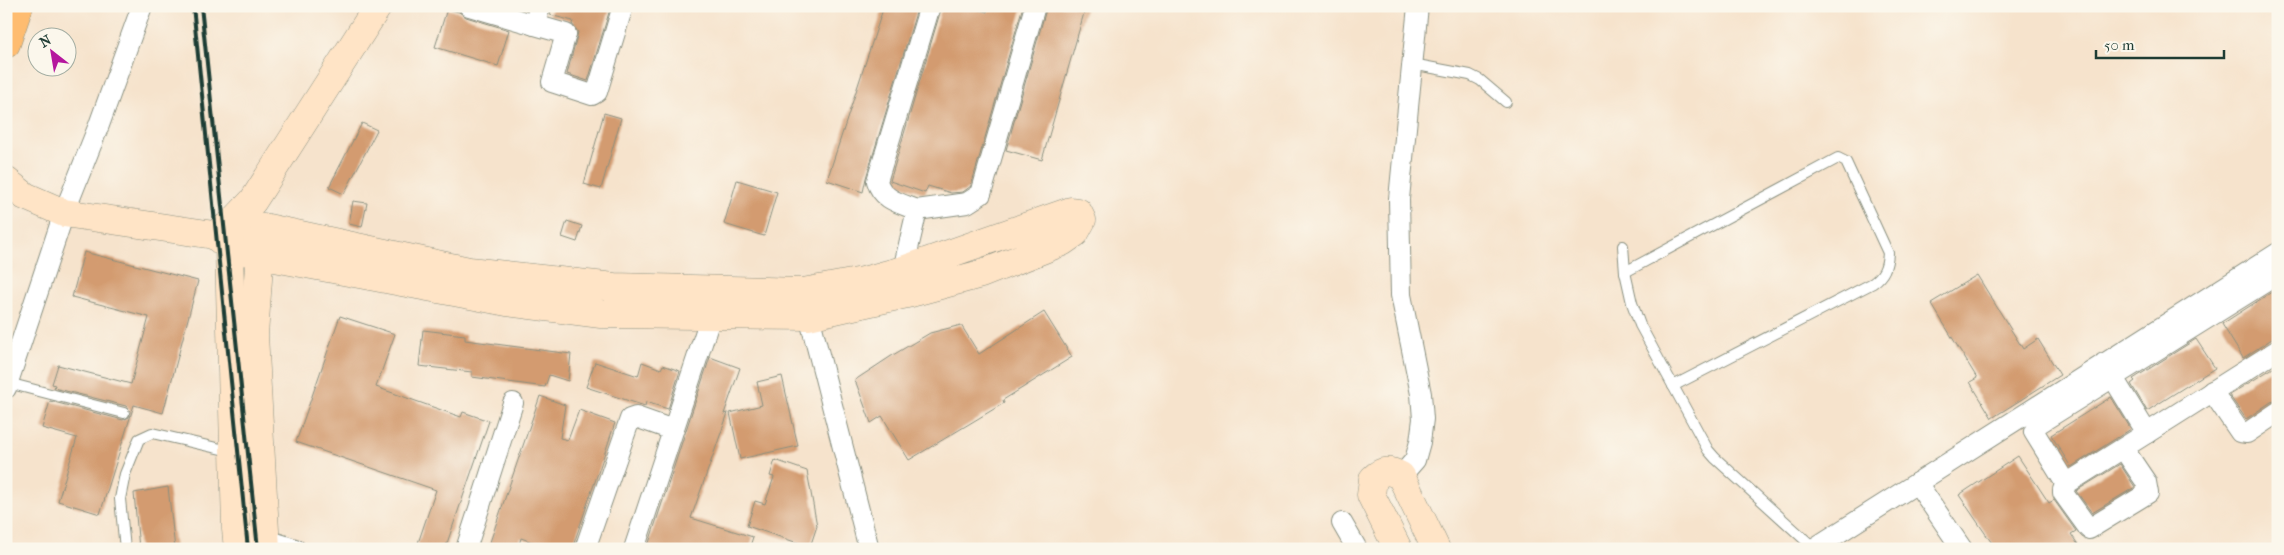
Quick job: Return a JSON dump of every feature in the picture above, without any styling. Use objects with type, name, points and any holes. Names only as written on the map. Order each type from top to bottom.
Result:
[{"type":"main road","points":[[6,44],[19,6]]},
{"type":"street","points":[[7,385],[64,213],[100,125],[142,6]]},
{"type":"street","points":[[295,549],[237,539],[225,235],[253,201],[378,6]]},
{"type":"street","points":[[469,6],[537,16],[566,34],[552,79],[553,84],[592,95],[597,92],[623,6]]},
{"type":"street","points":[[930,6],[877,181],[880,191],[893,201],[918,210],[967,203],[981,194],[1035,6]]},
{"type":"street","points":[[1401,476],[1415,460],[1423,419],[1421,394],[1401,295],[1399,199],[1418,6]]},
{"type":"street","points":[[6,181],[25,196],[64,213],[225,235],[263,227],[469,271],[604,286],[806,304]]},
{"type":"street","points":[[253,201],[263,227],[259,255],[254,335],[266,511],[266,544]]},
{"type":"street","points":[[907,282],[918,210]]},
{"type":"street","points":[[225,235],[259,255],[507,302],[601,314],[711,316],[806,304],[863,281],[907,282],[981,274],[1062,242],[1080,227],[1082,220],[1080,214],[1071,211],[907,282]]},
{"type":"street","points":[[2066,484],[2034,432],[2034,428],[2109,371],[2278,253]]},
{"type":"street","points":[[1813,549],[1917,483],[2278,274]]},
{"type":"street","points":[[601,314],[604,286]]},
{"type":"street","points":[[806,304],[869,549]]},
{"type":"street","points":[[634,549],[711,316]]},
{"type":"street","points":[[2124,448],[2148,486],[2148,493],[2089,529],[2063,493],[2066,484],[2278,350]]},
{"type":"street","points":[[2109,371],[2148,432]]},
{"type":"street","points":[[2212,391],[2240,432],[2247,432],[2278,412]]},
{"type":"street","points":[[466,549],[513,403]]},
{"type":"street","points":[[585,549],[630,419],[636,418],[674,430]]},
{"type":"street","points":[[1397,548],[1371,495],[1373,479],[1378,474],[1392,471],[1401,476],[1436,549]]},
{"type":"street","points":[[1917,483],[1962,549]]},
{"type":"street","points":[[1342,523],[1357,549]]},
{"type":"lane","points":[[1412,64],[1470,75],[1480,80],[1506,102]]},
{"type":"lane","points":[[1625,272],[1838,158],[1846,162],[1888,253],[1887,265],[1883,276],[1873,283],[1673,386]]},
{"type":"lane","points":[[1623,246],[1625,272],[1632,303],[1640,326],[1715,458],[1813,549]]},
{"type":"lane","points":[[7,385],[124,413]]},
{"type":"lane","points":[[125,549],[120,500],[126,474],[139,439],[152,433],[234,452]]},
{"type":"building","points":[[552,6],[611,6],[588,81],[567,74],[578,32],[572,24],[573,21],[550,15]]},
{"type":"building","points":[[884,6],[918,6],[863,192],[827,180]]},
{"type":"building","points":[[942,6],[965,6],[987,12],[989,6],[1023,6],[971,186],[963,192],[951,193],[928,186],[925,193],[890,181]]},
{"type":"building","points":[[1047,6],[1086,6],[1042,160],[1006,150]]},
{"type":"building","points":[[447,9],[509,30],[498,66],[435,47]]},
{"type":"building","points":[[604,113],[621,118],[601,189],[584,184]]},
{"type":"building","points":[[362,123],[377,130],[344,194],[329,187]]},
{"type":"building","points":[[737,180],[777,192],[764,236],[724,224]]},
{"type":"building","points":[[353,201],[367,203],[362,227],[349,224]]},
{"type":"building","points":[[567,221],[582,226],[577,242],[562,237]]},
{"type":"building","points":[[84,252],[198,281],[163,413],[134,405],[100,514],[58,501],[77,438],[42,428],[50,401],[123,420],[129,417],[130,411],[126,406],[54,388],[55,385],[52,384],[58,365],[131,384],[149,317],[72,297]]},
{"type":"building","points":[[1977,275],[2023,349],[2038,339],[2060,375],[1992,418],[1970,382],[1977,378],[1931,303]]},
{"type":"building","points":[[2278,288],[2278,335],[2243,358],[2222,324]]},
{"type":"building","points":[[1044,312],[1072,357],[1003,400],[1004,403],[909,460],[882,416],[871,423],[855,380],[893,355],[930,333],[961,325],[979,354]]},
{"type":"building","points":[[340,316],[395,334],[376,387],[461,417],[463,412],[489,421],[445,549],[416,549],[436,490],[296,442]]},
{"type":"building","points":[[423,330],[465,335],[465,340],[571,354],[568,381],[549,375],[545,387],[472,377],[472,372],[419,366]]},
{"type":"building","points":[[2196,339],[2215,368],[2147,411],[2131,384],[2135,381],[2133,379]]},
{"type":"building","points":[[710,357],[740,368],[724,414],[728,413],[691,518],[753,537],[749,549],[647,549]]},
{"type":"building","points":[[595,362],[638,376],[642,362],[661,369],[663,365],[680,371],[668,409],[646,402],[645,406],[586,387]]},
{"type":"building","points":[[2278,365],[2278,400],[2271,402],[2246,419],[2229,395]]},
{"type":"building","points":[[782,376],[798,446],[740,459],[730,413],[762,405],[757,382]]},
{"type":"building","points":[[540,396],[565,405],[560,438],[568,440],[579,410],[615,423],[572,549],[551,549],[521,538],[518,549],[501,549],[489,545]]},
{"type":"building","points":[[2111,397],[2131,429],[2071,467],[2051,435]]},
{"type":"building","points":[[2018,456],[2049,503],[2054,500],[2076,531],[2071,534],[2081,549],[1996,549],[1959,495]]},
{"type":"building","points":[[775,460],[807,471],[817,526],[810,547],[747,526],[755,501],[765,504],[774,477],[770,476]]},
{"type":"building","points":[[2120,464],[2135,487],[2092,513],[2076,491]]},
{"type":"building","points":[[168,487],[175,549],[139,549],[134,493]]},
{"type":"railway","points":[[193,6],[248,549]]},
{"type":"railway","points":[[201,6],[258,549]]}]
